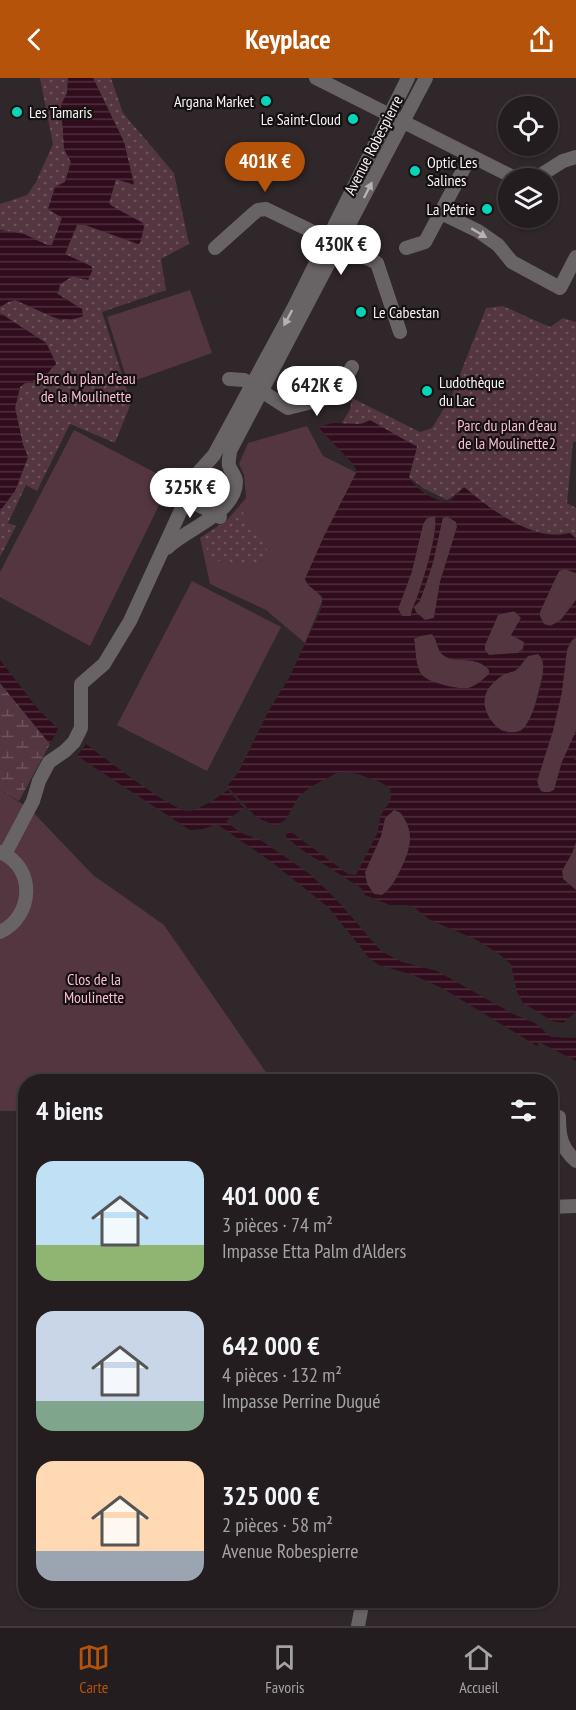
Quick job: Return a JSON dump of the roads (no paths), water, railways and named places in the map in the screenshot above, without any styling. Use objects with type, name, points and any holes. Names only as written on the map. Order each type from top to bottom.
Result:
[{"type":"street","points":[[316,78],[498,170]]},
{"type":"street","name":"Avenue Robespierre","points":[[333,242],[389,115],[408,78]]},
{"type":"street","name":"Avenue Robespierre","points":[[161,554],[198,473],[214,455],[256,389],[333,242],[403,123],[426,78]]},
{"type":"street","points":[[406,248],[425,242],[470,157]]},
{"type":"street","points":[[552,168],[576,157]]},
{"type":"street","points":[[215,248],[258,210],[266,209],[377,263],[400,332]]},
{"type":"street","points":[[441,213],[478,231],[498,245],[512,262],[560,288],[576,257]]},
{"type":"street","points":[[229,379],[244,380],[288,408],[336,396],[352,367]]},
{"type":"street","name":"Avenue Robespierre","points":[[161,554],[174,541],[220,516],[236,484],[236,477],[229,466],[230,451],[256,389]]},
{"type":"street","points":[[188,496],[192,502],[220,516]]},
{"type":"street","points":[[0,932],[14,923],[22,912],[27,898],[27,884],[22,871],[13,859],[3,853],[33,801],[39,781],[49,762],[65,752],[74,742],[81,728],[81,684],[104,664],[143,596],[161,554]]},
{"type":"street","points":[[560,1117],[561,1143],[576,1161]]},
{"type":"street","points":[[558,1207],[576,1206]]},
{"type":"street","points":[[358,1626],[361,1608]]},
{"type":"place","name":"Argana Market","points":[[266,101]]},
{"type":"place","name":"Les Tamaris","points":[[17,112]]},
{"type":"place","name":"Le Saint-Cloud","points":[[353,119]]},
{"type":"place","name":"Optic Les Salines","points":[[415,171]]},
{"type":"place","name":"La Pétrie","points":[[487,209]]},
{"type":"place","name":"Le Cabestan","points":[[361,312]]},
{"type":"place","name":"Ludothèque du Lac","points":[[427,391]]},
{"type":"park label","name":"Parc du plan d'eau de la Moulinette","points":[[86,387]]},
{"type":"park label","name":"Parc du plan d'eau de la Moulinette2","points":[[507,434]]},
{"type":"park label","name":"Clos de la Moulinette","points":[[94,988]]}]
